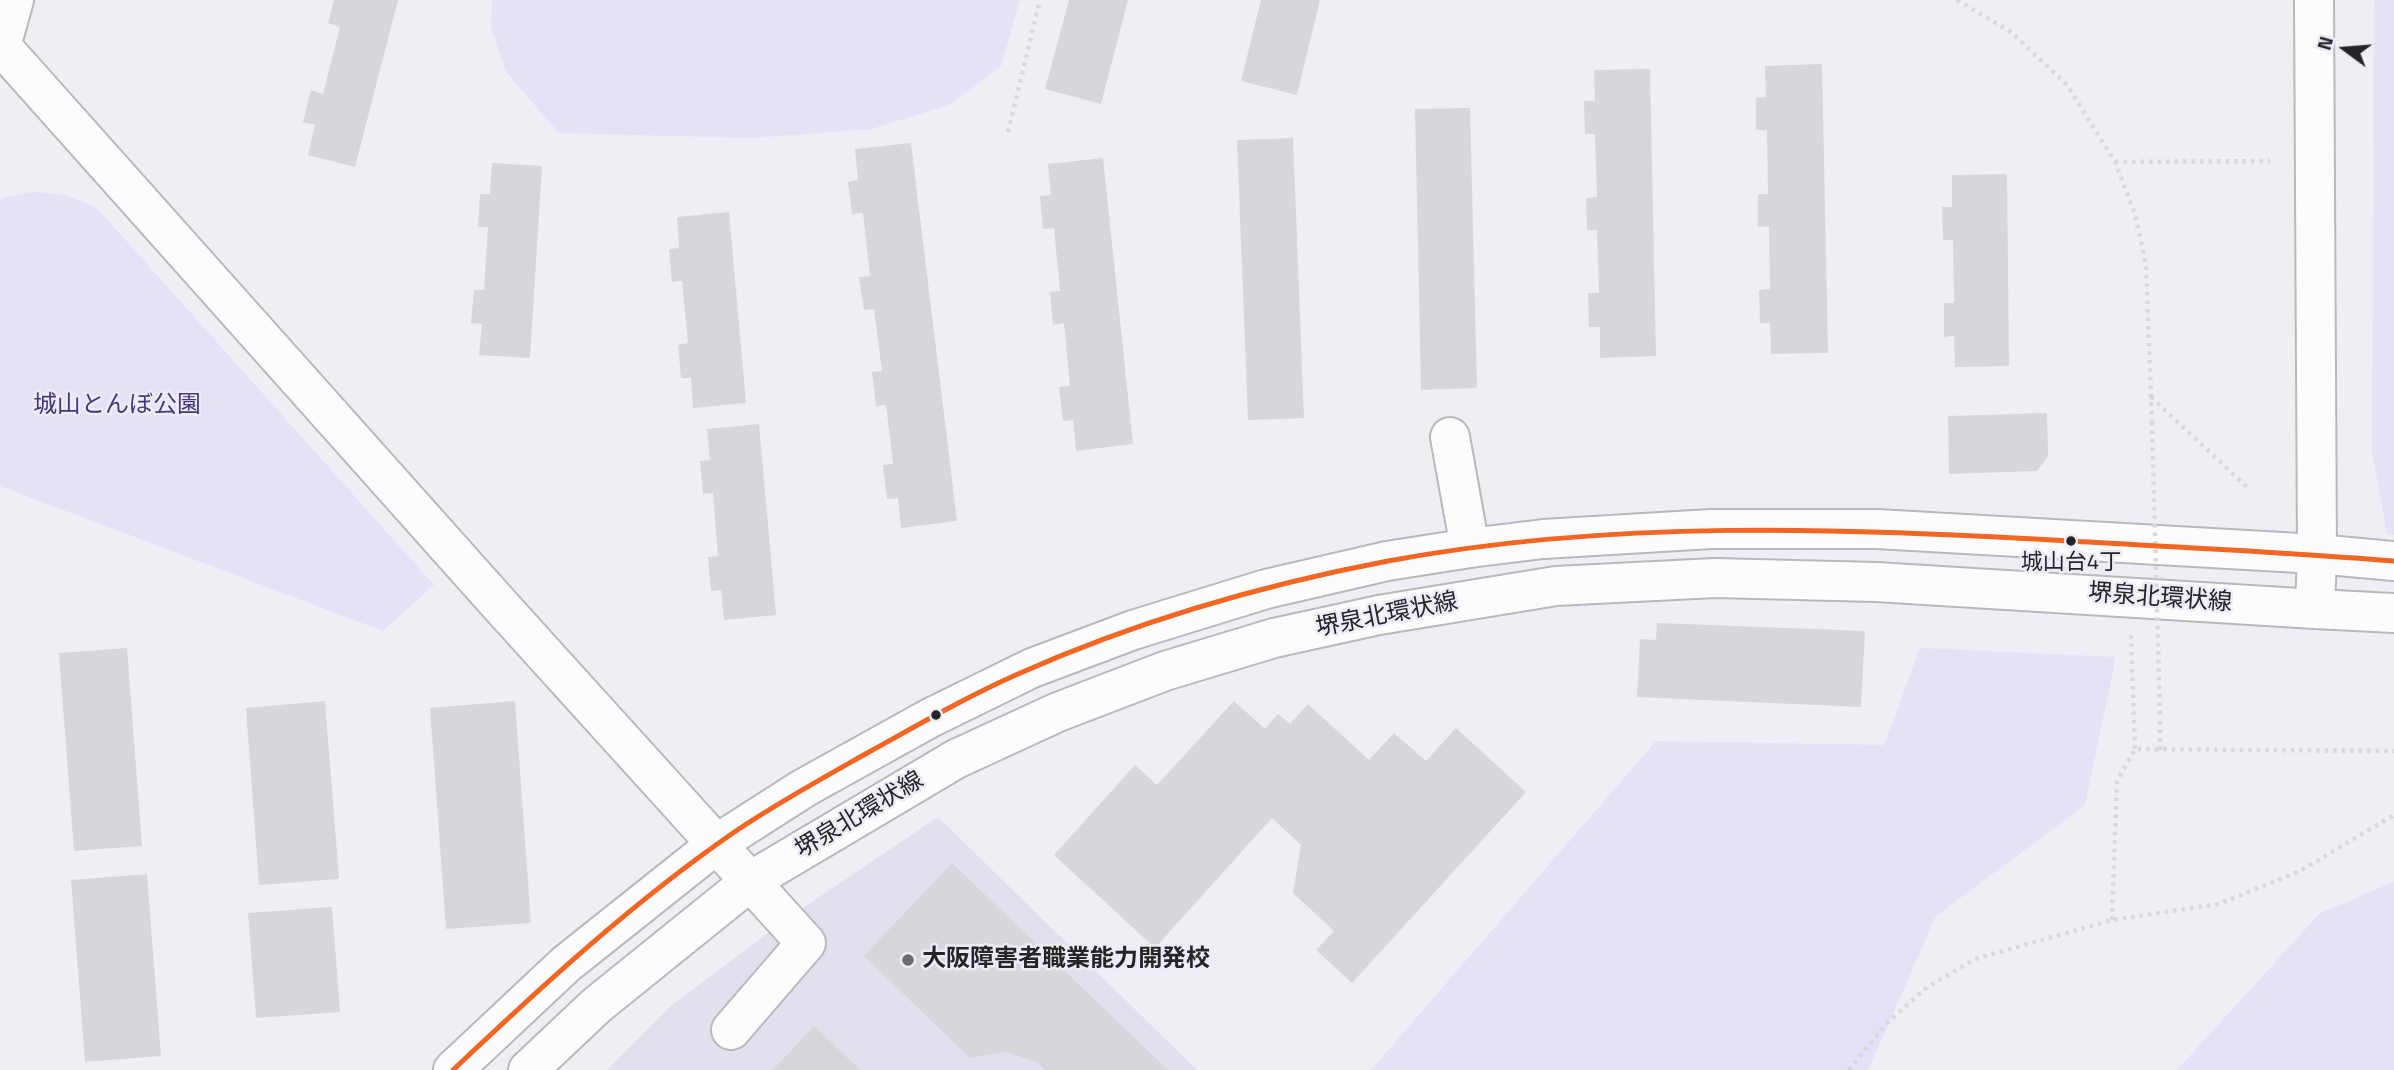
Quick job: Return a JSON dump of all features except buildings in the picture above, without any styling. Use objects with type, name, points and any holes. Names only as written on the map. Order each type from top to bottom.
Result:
[{"type":"main road","points":[[15,0],[1,48],[806,943],[731,1030]]},
{"type":"main road","points":[[2314,0],[2315,609]]},
{"type":"main road","points":[[1450,437],[1470,548]]},
{"type":"main road","name":"堺泉北環状線","points":[[453,1070],[566,964],[718,843],[804,789],[907,730],[1032,668],[1133,630],[1266,589],[1387,561],[1470,548],[1543,539],[1712,529],[1877,529],[2317,554],[2394,561]]},
{"type":"main road","name":"堺泉北環状線","points":[[528,1070],[597,1005],[752,880],[956,759],[1058,712],[1165,671],[1274,638],[1379,615],[1556,586],[1715,578],[1876,582],[2394,613]]},
{"type":"path","points":[[1008,132],[1040,0]]},
{"type":"path","points":[[1957,0],[2011,32],[2067,85],[2115,162],[2135,214],[2146,265],[2160,750]]},
{"type":"path","points":[[2115,162],[2270,161]]},
{"type":"path","points":[[2151,397],[2247,487]]},
{"type":"path","points":[[2112,920],[2117,781],[2136,749],[2131,624]]},
{"type":"path","points":[[2136,749],[2394,751]]},
{"type":"path","points":[[1849,1070],[1887,1024],[1927,988],[1975,958],[2112,920],[2219,904],[2300,871],[2394,815]]},
{"type":"shaded area","name":"大阪障害者職業能力開発校","points":[[938,817],[1197,1070],[607,1070],[672,1005],[791,916]]},
{"type":"green space","points":[[492,0],[1020,0],[1001,66],[951,104],[872,129],[751,138],[559,133],[506,72],[491,28]]},
{"type":"green space","points":[[2374,0],[2394,0],[2394,535],[2387,534],[2372,452]]},
{"type":"green space","name":"城山とんぼ公園","points":[[33,192],[65,195],[96,207],[434,585],[383,631],[0,486],[0,200]]},
{"type":"green space","points":[[1920,648],[2116,657],[2085,805],[1936,916],[1868,1070],[1371,1070],[1656,741],[1884,745]]},
{"type":"green space","points":[[2394,882],[2394,1070],[2177,1070],[2320,913]]},
{"type":"transit line","points":[[453,1070],[554,976],[624,916],[733,833],[783,801],[980,692],[1062,655],[1153,622],[1293,581],[1388,561],[1558,538],[1728,530],[1984,536],[2394,561]]},
{"type":"place","name":"城山台4丁","points":[[2071,541]]},
{"type":"place","name":"大阪障害者職業能力開発校","points":[[908,960]]}]
